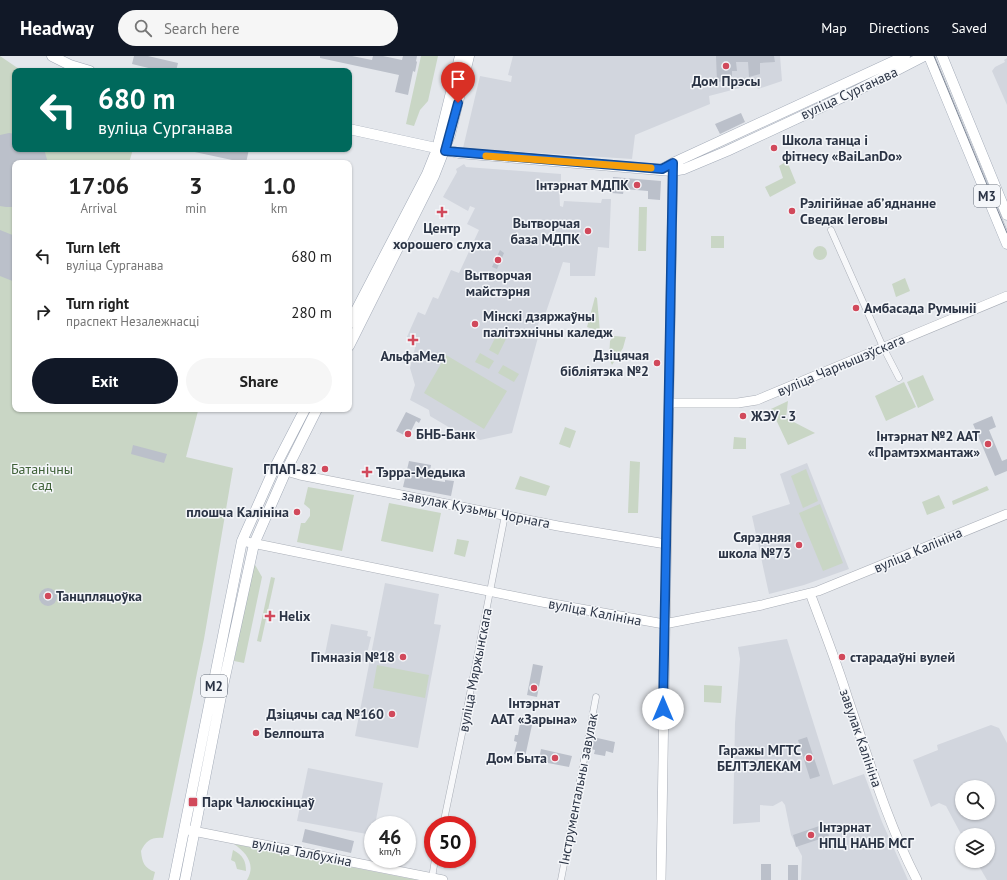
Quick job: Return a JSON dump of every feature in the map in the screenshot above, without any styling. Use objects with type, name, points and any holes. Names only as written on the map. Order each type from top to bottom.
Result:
[{"type":"main road","points":[[52,56],[80,68]]},
{"type":"main road","points":[[352,340],[434,176],[441,150],[460,56]]},
{"type":"main road","points":[[352,318],[427,174],[450,135],[469,56]]},
{"type":"main road","name":"вуліца Сурганава","points":[[669,168],[905,56]]},
{"type":"main road","name":"вуліца Сурганава","points":[[352,130],[441,150],[684,169],[727,151],[858,90],[924,56]]},
{"type":"main road","name":"М3","points":[[929,56],[1007,244]]},
{"type":"main road","name":"М3","points":[[942,56],[1007,214]]},
{"type":"main road","points":[[661,880],[664,624],[669,403],[669,168]]},
{"type":"main road","name":"вуліца Чарнышэўскага","points":[[669,403],[738,403],[757,400],[1007,296]]},
{"type":"main road","name":"М2","points":[[185,880],[189,830],[242,541],[274,469],[303,412]]},
{"type":"main road","name":"М2","points":[[174,880],[189,830],[223,686],[254,544],[286,471],[316,412]]},
{"type":"main road","name":"завулак Кузьмы Чорнага","points":[[286,471],[505,515],[666,544]]},
{"type":"main road","name":"вуліца Калініна","points":[[242,541],[664,624],[762,605],[810,593],[1007,514]]},
{"type":"main road","name":"завулак Калініна","points":[[810,593],[891,823],[917,880]]},
{"type":"main road","name":"вуліца Талбухіна","points":[[189,830],[443,880]]},
{"type":"street","points":[[830,230],[883,347],[899,378]]},
{"type":"street","name":"вуліца Мяржынскага","points":[[445,816],[464,729],[505,515]]},
{"type":"street","name":"Інструментальны завулак","points":[[561,880],[596,697]]},
{"type":"street","points":[[432,878],[434,868]]},
{"type":"shaded area","points":[[513,56],[780,56],[782,81],[758,89],[755,84],[709,96],[710,104],[635,135],[632,159],[463,148],[480,76],[511,82],[512,76],[508,75]]},
{"type":"shaded area","points":[[1007,58],[1007,105],[992,71],[995,67],[1005,62],[1004,60]]},
{"type":"shaded area","name":"Мінскі дзяржаўны палітэхнічны каледж","points":[[464,164],[466,167],[561,174],[561,184],[559,186],[560,206],[563,207],[564,201],[601,203],[602,199],[611,199],[609,248],[598,247],[595,276],[570,276],[570,263],[563,262],[544,318],[539,321],[538,325],[540,330],[512,433],[480,440],[464,431],[462,435],[430,416],[429,410],[410,400],[415,385],[410,368],[416,344],[406,339],[418,312],[425,315],[433,297],[438,299],[451,270],[459,273],[479,230],[467,224],[475,208],[470,206],[468,211],[443,197],[457,172],[456,169]]},
{"type":"shaded area","name":"Сярэдняя школа №73","points":[[807,463],[849,569],[804,585],[769,594],[752,516],[790,504],[780,474]]},
{"type":"shaded area","name":"Гімназія №18","points":[[385,583],[439,594],[434,624],[441,625],[418,748],[355,736]]},
{"type":"shaded area","points":[[331,624],[368,631],[367,636],[371,637],[365,662],[325,654]]},
{"type":"shaded area","points":[[787,639],[833,785],[864,774],[882,822],[908,880],[801,880],[802,856],[791,835],[785,805],[782,801],[773,806],[760,805],[760,822],[733,824],[735,723],[740,659],[738,647]]},
{"type":"shaded area","points":[[991,725],[999,728],[1007,743],[1007,880],[987,880],[980,868],[995,868],[995,828],[958,828],[946,806],[939,803],[931,807],[913,760],[938,750],[937,745]]},
{"type":"shaded area","points":[[308,768],[383,783],[377,816],[364,816],[364,834],[297,821]]},
{"type":"green space","name":"Парк Чалюскінцаў","points":[[0,56],[18,68],[12,68],[12,152],[132,152],[130,160],[12,160],[12,412],[198,412],[186,457],[233,468],[204,639],[163,838],[149,840],[141,851],[144,864],[148,869],[155,872],[153,880],[0,880]]},
{"type":"green space","points":[[421,56],[438,56],[428,101],[420,110],[414,126],[406,124]]},
{"type":"green space","points":[[787,161],[796,183],[770,197],[765,187],[783,178],[779,166]]},
{"type":"green space","points":[[639,207],[647,207],[646,251],[638,251]]},
{"type":"green space","points":[[711,236],[724,236],[724,248],[711,248]]},
{"type":"green space","points":[[817,246],[823,246],[827,250],[827,256],[823,260],[817,260],[813,256],[813,250]]},
{"type":"green space","points":[[905,278],[910,291],[896,297],[892,284]]},
{"type":"green space","points":[[595,297],[597,298],[600,332],[587,327]]},
{"type":"green space","points":[[499,330],[508,335],[498,355],[489,350]]},
{"type":"green space","points":[[614,336],[626,337],[623,348],[612,365],[609,358],[610,341]]},
{"type":"green space","points":[[480,353],[494,361],[489,369],[475,362]]},
{"type":"green space","points":[[446,355],[507,391],[484,429],[424,393]]},
{"type":"green space","points":[[503,365],[519,374],[514,382],[498,373]]},
{"type":"green space","points":[[923,375],[934,400],[918,408],[907,382]]},
{"type":"green space","points":[[904,382],[916,407],[886,421],[875,396]]},
{"type":"green space","points":[[788,401],[786,418],[815,433],[788,445],[771,409]]},
{"type":"green space","points":[[565,427],[576,431],[570,448],[559,444]]},
{"type":"green space","points":[[734,437],[746,438],[746,449],[733,449]]},
{"type":"green space","points":[[630,461],[640,462],[638,513],[628,513]]},
{"type":"green space","points":[[806,469],[818,501],[803,508],[791,476]]},
{"type":"green space","points":[[520,476],[550,486],[546,496],[515,489]]},
{"type":"green space","points":[[987,486],[989,490],[953,505],[952,501]]},
{"type":"green space","points":[[308,487],[354,495],[342,551],[297,542],[301,523],[305,523],[310,516],[310,509],[304,504]]},
{"type":"green space","points":[[939,495],[945,508],[927,515],[922,502]]},
{"type":"green space","points":[[389,503],[441,513],[433,552],[381,541]]},
{"type":"green space","points":[[820,504],[843,563],[823,571],[799,513]]},
{"type":"green space","points":[[457,539],[469,541],[465,557],[454,554]]},
{"type":"green space","points":[[254,563],[262,577],[244,663],[234,661]]},
{"type":"green space","points":[[271,577],[275,578],[261,642],[257,641]]},
{"type":"green space","points":[[377,665],[429,675],[425,698],[373,688]]},
{"type":"green space","points":[[704,685],[722,686],[721,703],[704,702]]},
{"type":"green space","points":[[234,844],[417,880],[247,880],[251,869],[249,860],[243,851]]},
{"type":"green space","points":[[233,850],[243,859],[246,871],[237,869],[235,862],[231,860]]},
{"type":"building","points":[[134,56],[148,56],[178,63],[177,68],[149,68],[132,64]]},
{"type":"building","points":[[320,56],[352,56],[372,60],[373,56],[383,56],[402,60],[403,56],[417,56],[417,62],[415,72],[413,71],[408,95],[395,92],[399,75],[320,58]]},
{"type":"building","name":"Дом Прэсы","points":[[716,56],[774,56],[775,62],[760,63],[760,74],[749,77],[748,62],[736,62],[737,71],[732,71],[732,76],[727,76],[728,81],[717,82]]},
{"type":"building","points":[[741,113],[745,122],[720,134],[715,124]]},
{"type":"building","points":[[12,134],[12,152],[45,152],[47,160],[12,160],[12,207],[0,206],[0,135]]},
{"type":"building","points":[[195,152],[248,152],[247,160],[232,160]]},
{"type":"building","name":"Інтэрнат МДПК","points":[[613,177],[661,181],[660,200],[648,199],[648,191],[624,189],[623,194],[612,193]]},
{"type":"building","points":[[0,230],[12,235],[12,281],[0,276]]},
{"type":"building","name":"Вытворчая майстэрня","points":[[500,250],[504,253],[497,269],[492,267]]},
{"type":"building","points":[[406,412],[421,419],[419,423],[416,421],[408,437],[396,431]]},
{"type":"building","name":"Інтэрнат №2 ААТ «Прамтэхмантаж»","points":[[992,416],[996,427],[989,430],[1002,461],[1007,459],[1007,471],[995,476],[973,424]]},
{"type":"building","points":[[133,445],[167,454],[164,463],[131,454]]},
{"type":"building","points":[[409,461],[431,465],[429,476],[432,477],[432,480],[445,482],[445,480],[454,481],[451,496],[403,487]]},
{"type":"building","name":"Танцпляцоўка","points":[[44,588],[52,588],[57,593],[55,604],[52,606],[44,606],[39,601],[39,593]]},
{"type":"building","name":"Інтэрнат ААТ «Зарына»","points":[[533,664],[543,666],[537,697],[527,695]]},
{"type":"building","points":[[520,723],[532,725],[525,757],[514,754],[517,742],[514,741],[515,735],[518,735]]},
{"type":"building","points":[[593,737],[615,742],[613,753],[606,751],[605,756],[594,754],[595,750],[591,749]]},
{"type":"building","name":"Гаражы МГТС БЕЛТЭЛЕКАМ","points":[[807,737],[820,776],[810,779],[798,740]]},
{"type":"building","name":"Дом Быта","points":[[541,749],[572,756],[569,767],[539,760]]},
{"type":"building","name":"Інтэрнат НПЦ НАНБ МСГ","points":[[825,824],[829,836],[796,847],[793,835]]},
{"type":"building","points":[[305,829],[354,841],[351,853],[302,842]]},
{"type":"building","points":[[761,864],[771,864],[771,880],[761,880]]},
{"type":"building","points":[[788,865],[798,865],[798,880],[788,880]]},
{"type":"tram line","points":[[934,56],[1007,233]]},
{"type":"slow traffic","points":[[486,156],[651,168]]},
{"type":"place","name":"Дом Прэсы","points":[[726,66]]},
{"type":"place","name":"Школа танца і фітнесу «BaiLanDo»","points":[[774,148]]},
{"type":"place","name":"Інтэрнат МДПК","points":[[637,185]]},
{"type":"place","name":"Рэлігійнае абʼяднанне Сведак Іеговы","points":[[792,211]]},
{"type":"place","name":"Центр хорошего слуха","points":[[442,212]]},
{"type":"place","name":"Вытворчая база МДПК","points":[[588,231]]},
{"type":"place","name":"Вытворчая майстэрня","points":[[498,260]]},
{"type":"place","name":"Амбасада Румыніі","points":[[856,308]]},
{"type":"place","name":"Мінскі дзяржаўны палітэхнічны каледж","points":[[475,324]]},
{"type":"place","name":"АльфаМед","points":[[413,340]]},
{"type":"place","name":"Дзіцячая бібліятэка №2","points":[[657,363]]},
{"type":"place","name":"ЖЭУ - 3","points":[[743,416]]},
{"type":"place","name":"БНБ-Банк","points":[[408,434]]},
{"type":"place","name":"Інтэрнат №2 ААТ «Прамтэхмантаж»","points":[[988,444]]},
{"type":"place","name":"ГПАП-82","points":[[325,469]]},
{"type":"place","name":"Тэрра-Медыка","points":[[367,472]]},
{"type":"place","name":"плошча Калініна","points":[[297,512]]},
{"type":"place","name":"Сярэдняя школа №73","points":[[799,545]]},
{"type":"place","name":"Танцпляцоўка","points":[[48,596]]},
{"type":"place","name":"Helix","points":[[270,616]]},
{"type":"place","name":"Гімназія №18","points":[[403,657]]},
{"type":"place","name":"старадаўні вулей","points":[[842,657]]},
{"type":"place","name":"Інтэрнат ААТ «Зарына»","points":[[534,688]]},
{"type":"place","name":"Дзіцячы сад №160","points":[[392,714]]},
{"type":"place","name":"Белпошта","points":[[256,733]]},
{"type":"place","name":"Дом Быта","points":[[555,758]]},
{"type":"place","name":"Гаражы МГТС БЕЛТЭЛЕКАМ","points":[[809,758]]},
{"type":"place","name":"Парк Чалюскінцаў","points":[[193,802]]},
{"type":"place","name":"Інтэрнат НПЦ НАНБ МСГ","points":[[811,835]]},
{"type":"route","points":[[458,103],[445,151],[508,158],[662,169],[673,163],[663,709]]},
{"type":"park label","name":"Батанічны сад","points":[[42,478]]}]
